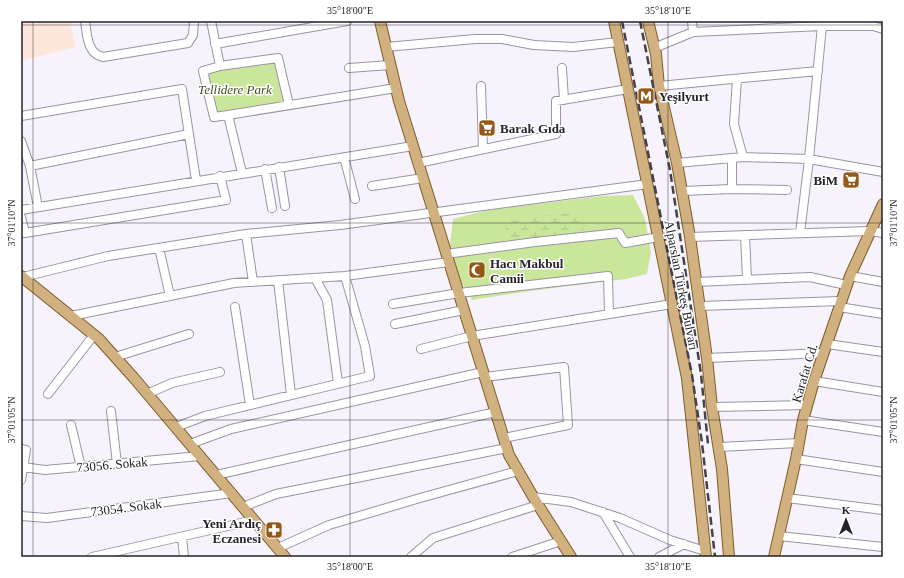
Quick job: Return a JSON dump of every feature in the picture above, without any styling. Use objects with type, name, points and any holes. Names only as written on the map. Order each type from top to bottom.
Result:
[{"type":"main road","points":[[380,21],[396,88],[418,163],[509,455],[535,501],[571,557]]},
{"type":"main road","name":"Alparslan Türkeş Bulvarı","points":[[614,21],[687,378],[706,554]]},
{"type":"main road","name":"Alparslan Türkeş Bulvarı","points":[[648,21],[654,48],[659,86],[677,163],[690,237],[707,358],[712,407],[722,469],[729,557]]},
{"type":"main road","name":"Karafat Cd.","points":[[774,557],[786,498],[796,459],[803,420],[814,381],[839,304],[883,204]]},
{"type":"main road","points":[[22,276],[94,335],[115,357],[285,557]]},
{"type":"street","points":[[84,21],[91,49],[95,54],[103,57],[188,43],[193,35],[194,21]]},
{"type":"street","points":[[211,21],[220,66]]},
{"type":"street","points":[[215,44],[347,21]]},
{"type":"street","points":[[692,21],[693,32]]},
{"type":"street","points":[[654,48],[693,32],[822,26],[874,26],[883,29]]},
{"type":"street","points":[[800,233],[822,26]]},
{"type":"street","points":[[386,47],[475,39],[502,39],[534,45],[573,47],[618,42]]},
{"type":"street","points":[[289,105],[278,58],[220,66],[203,71],[214,117],[396,88]]},
{"type":"street","points":[[349,68],[390,65]]},
{"type":"street","points":[[562,68],[564,100]]},
{"type":"street","points":[[659,86],[818,71]]},
{"type":"street","points":[[737,79],[734,124],[743,157]]},
{"type":"street","points":[[481,86],[483,150]]},
{"type":"street","points":[[21,116],[182,89],[196,180]]},
{"type":"street","points":[[418,163],[556,134],[556,101],[628,90]]},
{"type":"street","points":[[228,115],[242,173]]},
{"type":"street","points":[[30,166],[189,134]]},
{"type":"street","points":[[21,141],[30,166],[38,207]]},
{"type":"street","points":[[21,210],[220,176],[413,146]]},
{"type":"street","points":[[344,157],[355,199]]},
{"type":"street","points":[[677,163],[743,157],[809,159],[883,172]]},
{"type":"street","points":[[732,158],[732,189]]},
{"type":"street","points":[[279,167],[285,206]]},
{"type":"street","points":[[265,169],[272,208]]},
{"type":"street","points":[[21,217],[25,233],[226,200],[220,176]]},
{"type":"street","points":[[372,186],[423,178]]},
{"type":"street","points":[[22,276],[108,256],[246,234],[340,225],[648,184]]},
{"type":"street","points":[[682,191],[732,189],[787,190]]},
{"type":"street","points":[[690,237],[870,231],[883,233]]},
{"type":"street","points":[[71,316],[234,283],[345,276],[535,242],[619,233],[626,243],[659,237]]},
{"type":"street","points":[[246,234],[253,282]]},
{"type":"street","points":[[745,235],[747,279]]},
{"type":"street","points":[[160,248],[170,296]]},
{"type":"street","points":[[176,427],[205,416],[370,376],[365,346],[345,276]]},
{"type":"street","points":[[393,304],[459,293],[608,276],[609,314]]},
{"type":"street","points":[[696,282],[810,277],[848,281],[883,282]]},
{"type":"street","points":[[315,278],[328,300],[338,383]]},
{"type":"street","points":[[278,280],[291,395]]},
{"type":"street","points":[[421,349],[472,336],[672,304]]},
{"type":"street","points":[[700,306],[839,304],[883,314]]},
{"type":"street","points":[[235,307],[250,405]]},
{"type":"street","points":[[395,324],[464,310]]},
{"type":"street","points":[[115,357],[189,334]]},
{"type":"street","points":[[48,394],[94,335]]},
{"type":"street","points":[[707,358],[825,348],[883,352]]},
{"type":"street","points":[[190,444],[231,429],[484,374],[564,367],[568,425],[505,443],[276,494],[243,507]]},
{"type":"street","points":[[148,394],[172,383],[220,372]]},
{"type":"street","points":[[814,381],[883,392]]},
{"type":"street","points":[[712,407],[807,405]]},
{"type":"street","points":[[111,411],[117,464]]},
{"type":"street","points":[[216,475],[496,412]]},
{"type":"street","points":[[803,420],[883,432]]},
{"type":"street","points":[[71,425],[80,467]]},
{"type":"street","points":[[719,447],[799,444]]},
{"type":"street","points":[[21,449],[26,450],[21,480]]},
{"type":"street","name":"73056. Sokak","points":[[23,467],[45,470],[200,456]]},
{"type":"street","points":[[796,459],[883,472]]},
{"type":"street","points":[[280,552],[329,525],[518,471]]},
{"type":"street","name":"73054. Sokak","points":[[21,516],[47,518],[232,493]]},
{"type":"street","points":[[786,498],[883,510]]},
{"type":"street","points":[[411,557],[433,538],[535,501],[571,502],[620,518],[706,554]]},
{"type":"street","points":[[603,512],[630,557]]},
{"type":"street","points":[[92,557],[254,520]]},
{"type":"street","points":[[779,536],[883,547]]},
{"type":"street","points":[[182,537],[184,557]]},
{"type":"street","points":[[512,557],[561,541]]},
{"type":"street","points":[[659,557],[684,544]]},
{"type":"shaded area","points":[[21,21],[70,21],[75,47],[21,61]]},
{"type":"green space","name":"Tellidere Park","points":[[276,61],[286,103],[216,115],[206,72],[220,68]]},
{"type":"green space","points":[[633,195],[645,219],[651,252],[647,274],[626,279],[472,300],[461,281],[450,245],[453,219],[488,210],[602,196]]},
{"type":"green space","points":[[581,212],[584,235],[507,244],[505,222]]},
{"type":"railway","points":[[622,21],[692,375],[702,443],[715,557]]},
{"type":"railway","points":[[640,21],[670,170],[701,374],[708,444]]},
{"type":"place","name":"Yeşilyurt","points":[[646,96]]},
{"type":"place","name":"Barak Gıda","points":[[487,128]]},
{"type":"place","name":"BiM","points":[[851,180]]},
{"type":"place","name":"Hacı Makbul Camii","points":[[477,270]]},
{"type":"place","name":"Yeni Ardıç Eczanesi","points":[[274,530]]}]
